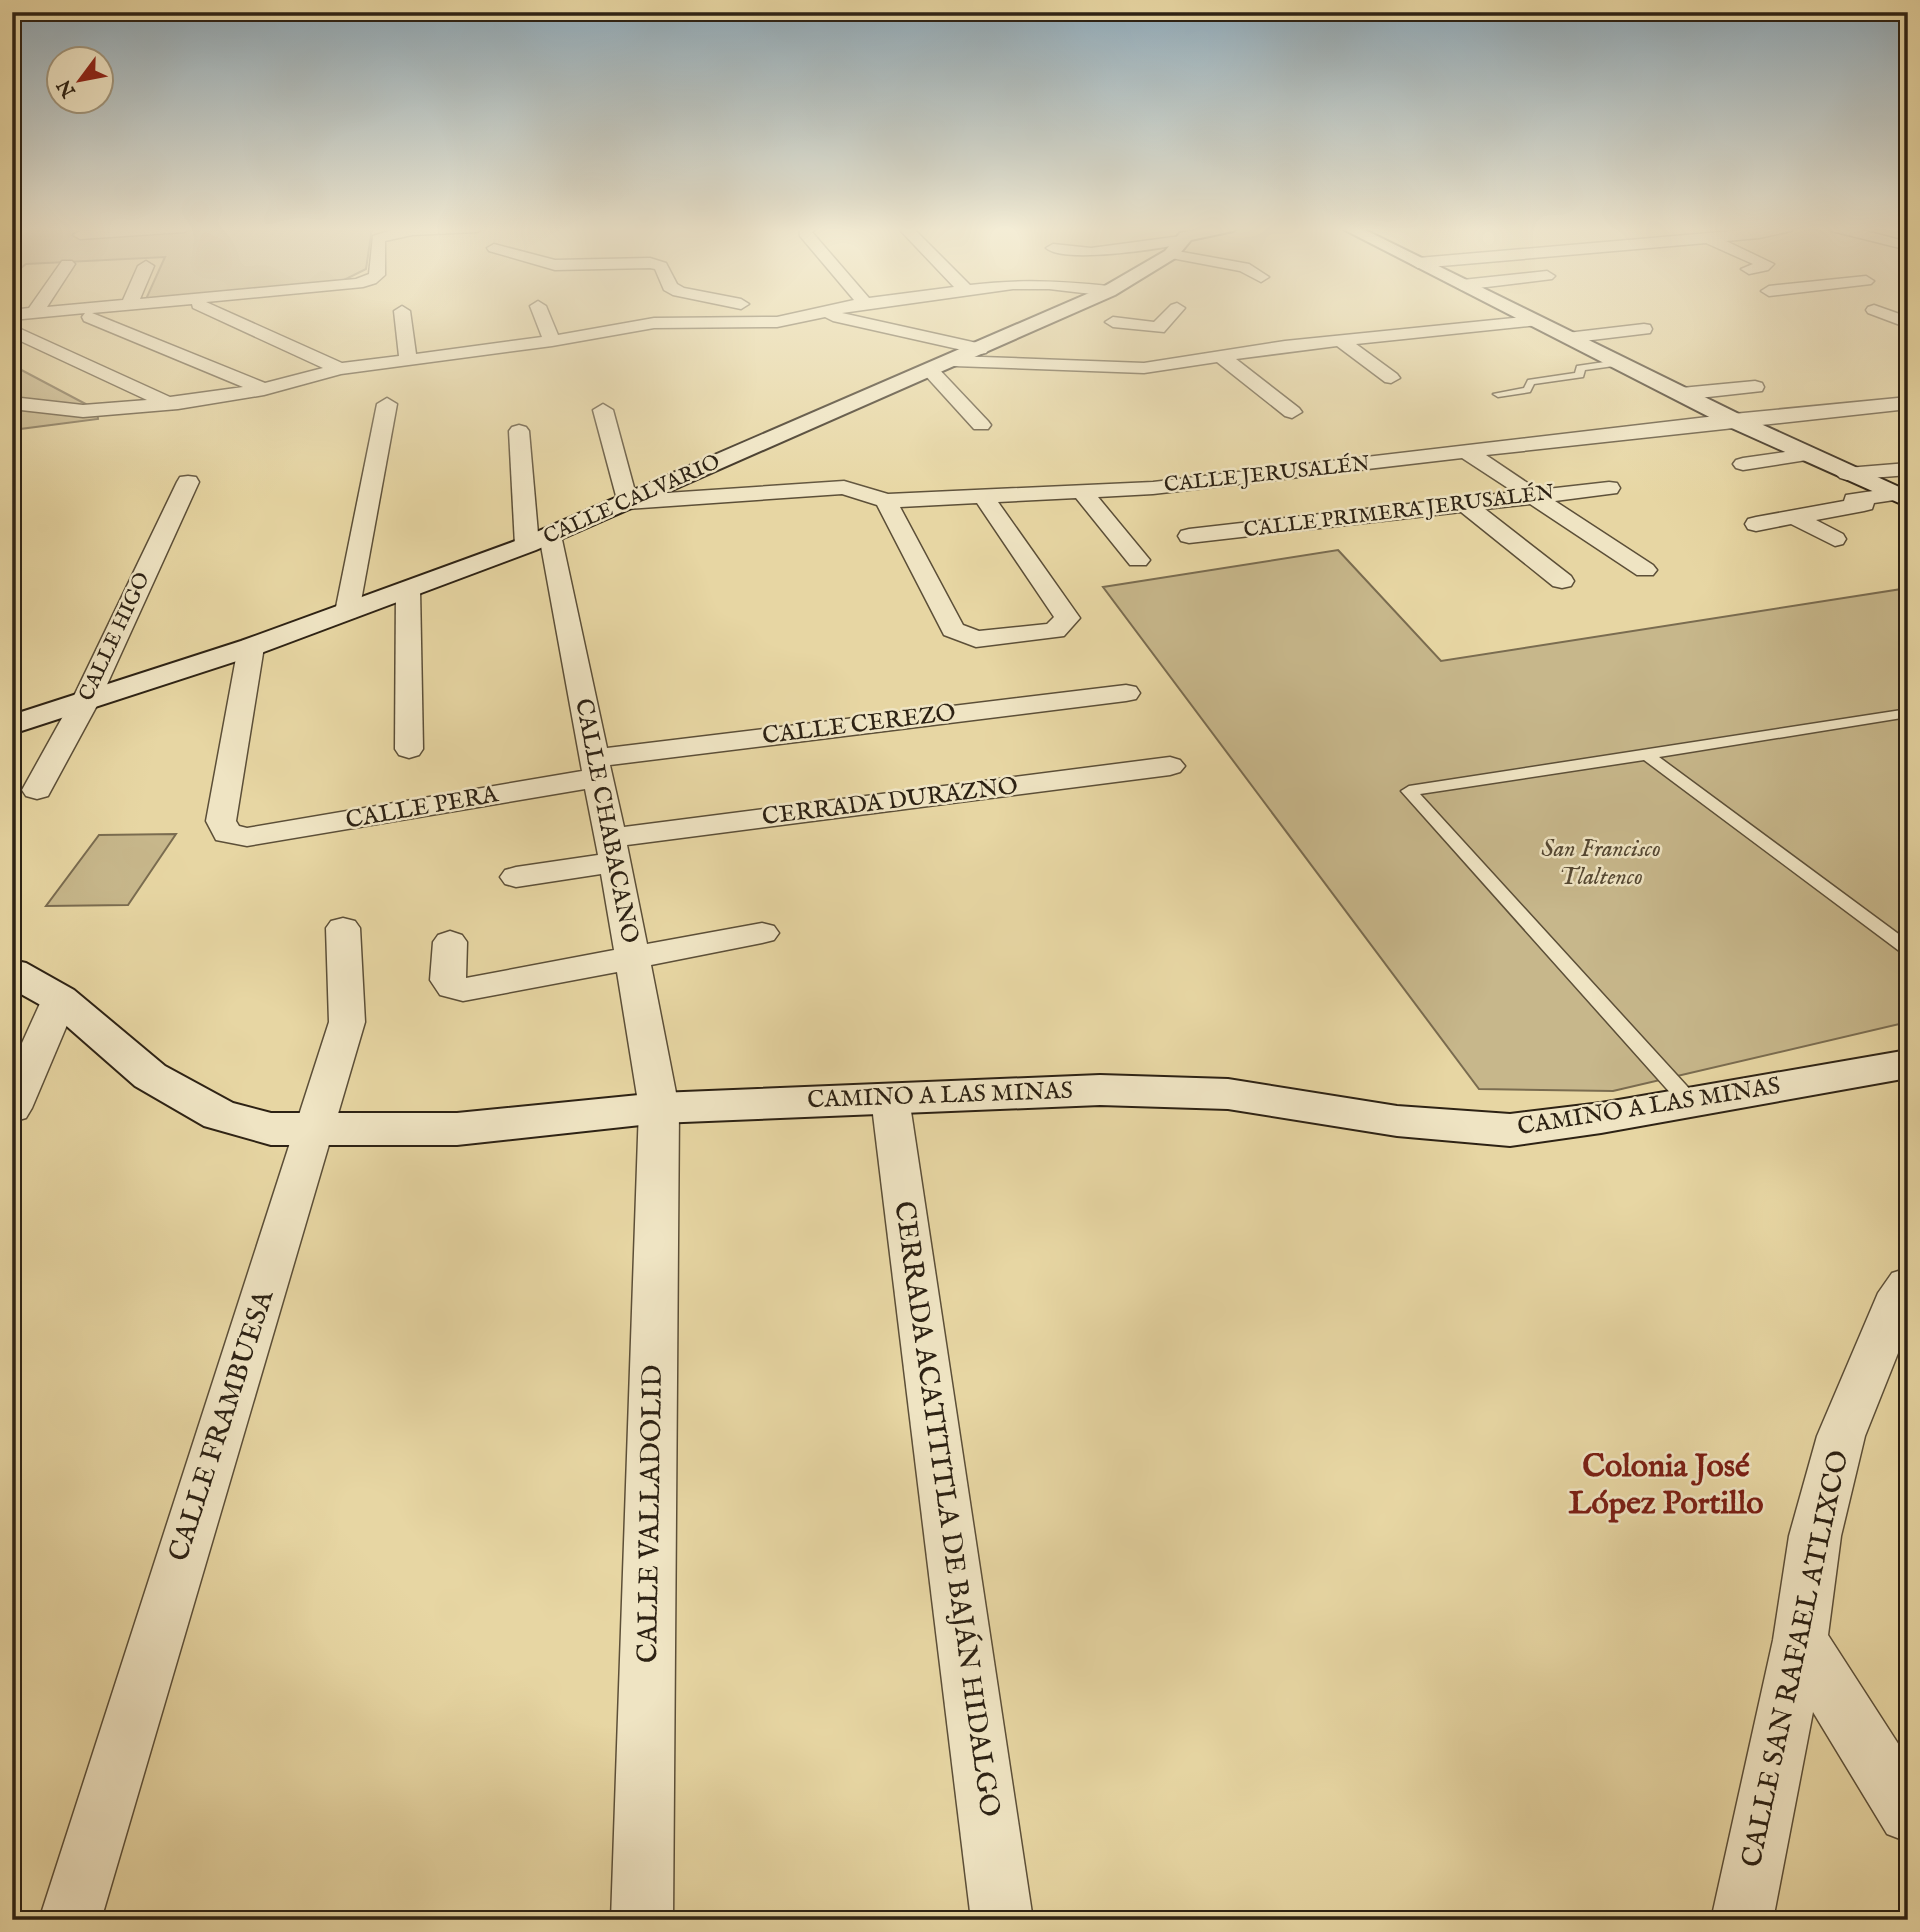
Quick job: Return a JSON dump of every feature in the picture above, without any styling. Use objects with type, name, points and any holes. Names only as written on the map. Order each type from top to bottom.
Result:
[{"type":"street","points":[[93,318],[264,389]]},
{"type":"street","points":[[228,318],[340,369]]},
{"type":"street","points":[[403,318],[408,359]]},
{"type":"street","points":[[543,318],[552,341]]},
{"type":"street","points":[[759,318],[765,323]]},
{"type":"street","points":[[12,403],[83,411],[178,403],[264,389],[340,369],[552,341],[664,322],[765,323],[793,318]]},
{"type":"street","points":[[846,318],[980,349]]},
{"type":"street","name":"CALLE CALVARIO","points":[[12,725],[251,647],[539,540],[1049,318]]},
{"type":"street","points":[[1142,355],[1158,328],[1167,318]]},
{"type":"street","points":[[1527,318],[1733,420],[1900,497]]},
{"type":"street","points":[[954,361],[1142,355],[1221,356],[1340,340],[1533,321]]},
{"type":"street","points":[[1114,322],[1158,328]]},
{"type":"street","points":[[1567,338],[1644,329]]},
{"type":"street","points":[[12,330],[166,402],[178,403]]},
{"type":"street","points":[[1340,340],[1391,378]]},
{"type":"street","points":[[1221,356],[1292,412]]},
{"type":"street","points":[[930,370],[981,425]]},
{"type":"street","points":[[1681,394],[1755,387]]},
{"type":"street","name":"CALLE JERUSALÉN","points":[[627,502],[844,487],[886,501],[1190,484],[1733,420],[1908,403]]},
{"type":"street","points":[[347,612],[387,404]]},
{"type":"street","points":[[603,410],[627,502]]},
{"type":"street","name":"CALLE CHABACANO","points":[[519,431],[539,540],[595,768],[612,850],[659,1108]]},
{"type":"street","points":[[1467,452],[1646,570]]},
{"type":"street","points":[[1743,464],[1807,455]]},
{"type":"street","points":[[1847,474],[1908,468]]},
{"type":"street","name":"CALLE HIGO","points":[[37,790],[86,701],[188,482]]},
{"type":"street","name":"CALLE PRIMERA JERUSALÉN","points":[[1189,536],[1609,488]]},
{"type":"street","points":[[1081,491],[1138,560]]},
{"type":"street","points":[[886,501],[953,630],[976,639],[1055,631],[1067,618],[983,496]]},
{"type":"street","points":[[1756,524],[1864,505],[1854,500],[1900,497]]},
{"type":"street","points":[[1465,505],[1562,581]]},
{"type":"street","points":[[1794,517],[1835,539]]},
{"type":"street","points":[[408,589],[409,749]]},
{"type":"street","name":"CALLE PERA","points":[[251,647],[221,821],[227,833],[247,837],[595,768]]},
{"type":"street","name":"CALLE CEREZO","points":[[595,768],[1126,693]]},
{"type":"street","name":"CERRADA DURAZNO","points":[[516,877],[612,850],[1170,766]]},
{"type":"street","name":"CALLE FRAMBUESA","points":[[70,1920],[346,1022],[343,928]]},
{"type":"street","points":[[450,943],[448,980],[453,988],[463,989],[559,974],[632,956],[762,933]]},
{"type":"street","name":"CAMINO A LAS MINAS","points":[[12,972],[60,999],[150,1076],[219,1115],[271,1129],[457,1129],[659,1108],[1100,1090],[1228,1094],[1397,1121],[1510,1130],[1601,1118],[1908,1064]]},
{"type":"street","points":[[12,1108],[60,999]]},
{"type":"street","name":"CERRADA ACATITITLA DE BAJÁN HIDALGO","points":[[890,1098],[1002,1920]]},
{"type":"street","name":"CALLE VALLADOLID","points":[[642,1920],[659,1108]]},
{"type":"street","name":"CALLE SAN RAFAEL ATLIXCO","points":[[1742,1920],[1800,1640],[1815,1536],[1842,1436],[1895,1306],[1908,1285]]},
{"type":"street","points":[[1800,1640],[1908,1813]]},
{"type":"lane","points":[[1498,394],[1527,390],[1531,382],[1580,375],[1580,368],[1618,363]]},
{"type":"lane","points":[[1689,1101],[1409,791],[1908,713]]},
{"type":"lane","points":[[1647,755],[1908,949]]},
{"type":"green space","points":[[12,365],[97,410],[98,419],[12,430]]},
{"type":"green space","name":"San Francisco Tlaltenco","points":[[1338,550],[1441,661],[1908,588],[1908,1022],[1613,1091],[1479,1089],[1103,587]]},
{"type":"green space","points":[[176,834],[128,905],[46,906],[99,835]]},
{"type":"district","name":"Colonia José López Portillo","points":[[1666,1486]]}]
